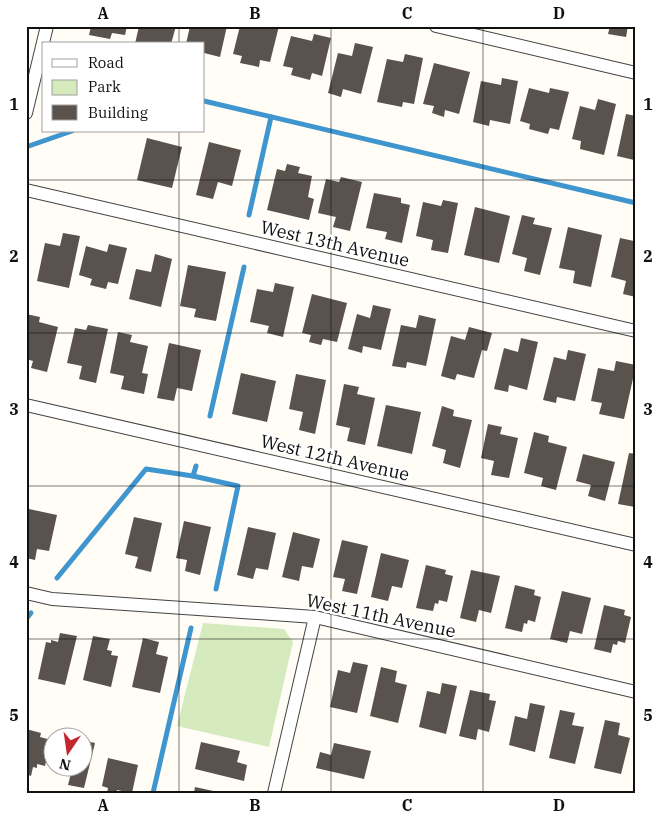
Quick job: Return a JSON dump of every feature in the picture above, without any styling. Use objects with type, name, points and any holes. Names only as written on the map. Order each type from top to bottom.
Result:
[{"type":"street","points":[[43,42],[47,26]]},
{"type":"street","points":[[436,26],[636,73]]},
{"type":"street","points":[[26,113],[42,47]]},
{"type":"street","name":"West 13th Avenue","points":[[26,190],[636,331]]},
{"type":"street","name":"West 12th Avenue","points":[[26,405],[636,545]]},
{"type":"street","name":"West 11th Avenue","points":[[26,593],[52,600],[315,617],[636,692]]},
{"type":"street","points":[[274,793],[315,617]]},
{"type":"green space","points":[[203,623],[284,629],[293,642],[269,747],[177,726]]},
{"type":"building","points":[[91,26],[127,26],[125,35],[112,33],[110,39],[89,35]]},
{"type":"building","points":[[139,26],[176,26],[172,42],[135,42]]},
{"type":"building","points":[[190,26],[227,26],[220,57],[205,53],[205,42],[186,42]]},
{"type":"building","points":[[240,26],[279,26],[270,62],[260,60],[259,67],[240,63],[242,56],[233,54]]},
{"type":"building","points":[[610,26],[628,26],[626,37],[608,34]]},
{"type":"building","points":[[314,34],[331,38],[322,76],[312,73],[310,80],[291,75],[293,68],[283,66],[291,36],[312,41]]},
{"type":"building","points":[[355,43],[373,47],[361,94],[343,89],[341,97],[328,93],[338,53],[352,56]]},
{"type":"building","points":[[405,54],[423,58],[414,104],[403,102],[402,107],[377,102],[387,59],[403,62]]},
{"type":"building","points":[[434,63],[470,72],[459,114],[445,110],[444,117],[432,113],[434,106],[423,104]]},
{"type":"building","points":[[502,78],[518,81],[510,124],[490,120],[489,126],[473,122],[481,81],[501,85]]},
{"type":"building","points":[[529,88],[549,93],[550,88],[569,92],[559,130],[550,128],[548,134],[529,129],[530,124],[520,121]]},
{"type":"building","points":[[598,99],[616,104],[604,155],[580,149],[581,141],[572,139],[580,106],[595,110]]},
{"type":"building","points":[[626,114],[636,116],[636,153],[634,160],[617,156]]},
{"type":"building","points":[[147,138],[182,147],[172,188],[137,180]]},
{"type":"building","points":[[209,142],[241,150],[232,186],[218,182],[213,199],[196,195]]},
{"type":"building","points":[[287,164],[300,167],[298,173],[312,176],[308,197],[314,199],[309,220],[267,210],[277,169],[285,171]]},
{"type":"building","points":[[341,177],[362,182],[350,231],[333,227],[336,217],[318,213],[326,179],[339,182]]},
{"type":"building","points":[[374,193],[401,198],[401,203],[410,205],[402,243],[385,239],[387,232],[366,228]]},
{"type":"building","points":[[443,200],[458,203],[448,253],[431,250],[433,240],[416,236],[423,202],[441,206]]},
{"type":"building","points":[[475,207],[510,216],[499,263],[464,255]]},
{"type":"building","points":[[522,215],[535,218],[533,224],[552,228],[540,275],[524,271],[527,258],[512,254]]},
{"type":"building","points":[[568,227],[602,235],[591,287],[573,283],[575,271],[559,268]]},
{"type":"building","points":[[63,233],[80,236],[69,288],[37,281],[45,243],[60,246]]},
{"type":"building","points":[[620,238],[634,241],[633,248],[636,249],[636,297],[623,294],[626,281],[611,277]]},
{"type":"building","points":[[109,244],[127,248],[118,284],[108,282],[106,289],[90,285],[92,279],[79,275],[86,246],[107,252]]},
{"type":"building","points":[[155,254],[172,259],[161,307],[129,299],[136,269],[151,272]]},
{"type":"building","points":[[188,265],[226,272],[216,321],[194,317],[196,309],[180,306]]},
{"type":"building","points":[[275,283],[294,287],[283,337],[267,333],[269,326],[250,322],[257,289],[273,292]]},
{"type":"building","points":[[312,294],[347,303],[337,342],[323,339],[321,345],[309,342],[311,335],[302,333]]},
{"type":"building","points":[[373,305],[391,309],[381,350],[363,346],[362,353],[348,349],[357,314],[370,318]]},
{"type":"building","points":[[26,314],[40,317],[39,322],[58,327],[47,372],[31,368],[33,361],[26,359]]},
{"type":"building","points":[[419,315],[436,319],[426,366],[407,362],[406,368],[392,366],[401,325],[416,328]]},
{"type":"building","points":[[88,325],[108,329],[96,383],[79,379],[82,366],[67,363],[75,328],[86,330]]},
{"type":"building","points":[[469,327],[492,333],[487,351],[482,350],[474,378],[457,374],[455,380],[441,376],[451,336],[465,340]]},
{"type":"building","points":[[118,332],[132,335],[130,342],[148,346],[142,373],[148,374],[144,394],[121,389],[124,376],[110,373]]},
{"type":"building","points":[[521,338],[538,342],[527,390],[509,385],[508,392],[494,389],[504,348],[518,352]]},
{"type":"building","points":[[169,343],[201,350],[192,391],[177,388],[174,401],[157,398]]},
{"type":"building","points":[[568,350],[586,354],[575,401],[557,397],[556,403],[543,400],[554,357],[566,360]]},
{"type":"building","points":[[616,361],[636,365],[624,419],[599,414],[602,403],[591,401],[598,368],[614,371]]},
{"type":"building","points":[[241,373],[276,381],[267,422],[232,414]]},
{"type":"building","points":[[296,374],[326,380],[315,434],[299,430],[303,412],[289,409]]},
{"type":"building","points":[[344,384],[359,387],[357,394],[375,398],[365,445],[347,441],[350,428],[336,425]]},
{"type":"building","points":[[386,405],[421,412],[412,454],[377,446]]},
{"type":"building","points":[[442,406],[454,410],[453,416],[472,420],[460,468],[443,463],[446,450],[432,446]]},
{"type":"building","points":[[488,424],[502,427],[500,434],[518,438],[509,478],[491,475],[494,461],[481,458]]},
{"type":"building","points":[[534,432],[549,436],[548,442],[567,447],[556,490],[541,486],[543,478],[524,473]]},
{"type":"building","points":[[629,453],[636,454],[635,507],[618,504]]},
{"type":"building","points":[[583,454],[615,462],[605,501],[588,496],[591,485],[576,481]]},
{"type":"building","points":[[29,509],[57,515],[49,551],[37,549],[35,560],[26,558],[26,522]]},
{"type":"building","points":[[134,517],[162,523],[151,572],[135,568],[138,557],[125,554]]},
{"type":"building","points":[[184,521],[211,527],[200,575],[185,571],[187,560],[176,558]]},
{"type":"building","points":[[248,527],[276,533],[268,570],[256,568],[253,579],[237,575]]},
{"type":"building","points":[[293,532],[320,539],[313,568],[302,566],[299,581],[282,577]]},
{"type":"building","points":[[342,540],[368,546],[357,594],[342,591],[345,579],[333,577]]},
{"type":"building","points":[[381,553],[409,560],[402,588],[392,586],[388,601],[371,597]]},
{"type":"building","points":[[426,565],[446,570],[445,574],[453,576],[447,602],[439,600],[438,604],[435,603],[433,611],[416,608]]},
{"type":"building","points":[[471,570],[500,576],[491,613],[479,610],[476,622],[460,618]]},
{"type":"building","points":[[515,585],[535,590],[534,595],[541,597],[535,622],[528,620],[527,624],[524,623],[522,632],[505,628]]},
{"type":"building","points":[[562,591],[591,598],[582,634],[570,631],[567,643],[550,639]]},
{"type":"building","points":[[604,605],[625,610],[624,615],[631,617],[625,643],[618,641],[617,645],[613,644],[611,653],[594,649]]},
{"type":"building","points":[[60,633],[77,636],[65,685],[38,679],[46,642],[51,643],[51,640],[58,642]]},
{"type":"building","points":[[93,636],[110,639],[107,650],[112,651],[111,655],[118,656],[111,687],[83,680]]},
{"type":"building","points":[[143,638],[159,642],[156,654],[168,657],[160,693],[132,687]]},
{"type":"building","points":[[353,662],[368,665],[357,713],[330,707],[338,670],[350,673]]},
{"type":"building","points":[[381,667],[397,671],[395,682],[407,685],[398,723],[370,716]]},
{"type":"building","points":[[442,683],[457,686],[446,734],[419,727],[427,691],[440,694]]},
{"type":"building","points":[[470,690],[490,694],[489,700],[496,701],[489,732],[478,729],[476,740],[459,736]]},
{"type":"building","points":[[530,703],[545,706],[535,752],[509,745],[515,716],[527,719]]},
{"type":"building","points":[[560,710],[575,713],[572,725],[584,727],[575,764],[549,758]]},
{"type":"building","points":[[605,720],[620,723],[618,735],[630,738],[621,774],[594,768]]},
{"type":"building","points":[[26,729],[41,733],[42,765],[37,764],[37,768],[33,767],[31,776],[26,774]]},
{"type":"building","points":[[92,742],[95,743],[92,755]]},
{"type":"building","points":[[201,742],[240,751],[237,762],[247,765],[244,781],[195,769]]},
{"type":"building","points":[[334,743],[371,751],[364,779],[316,768],[320,752],[331,755]]},
{"type":"building","points":[[108,758],[138,765],[132,793],[117,790],[117,793],[107,793],[108,788],[102,786]]},
{"type":"building","points":[[70,776],[87,776],[84,788],[68,785]]},
{"type":"building","points":[[195,787],[218,792],[194,793]]},
{"type":"waterway","points":[[205,101],[636,203]]},
{"type":"waterway","points":[[249,215],[271,117]]},
{"type":"waterway","points":[[26,147],[69,132]]},
{"type":"waterway","points":[[210,416],[244,267]]},
{"type":"waterway","points":[[193,476],[196,466]]},
{"type":"waterway","points":[[57,578],[146,469],[193,476],[238,486],[216,589]]},
{"type":"waterway","points":[[26,619],[31,613]]},
{"type":"waterway","points":[[153,793],[191,628]]}]
